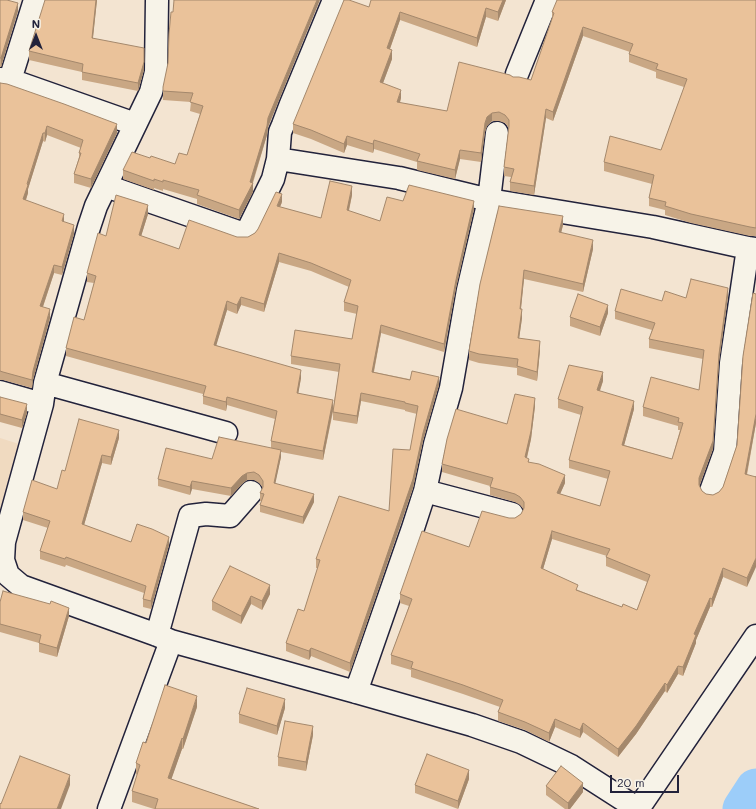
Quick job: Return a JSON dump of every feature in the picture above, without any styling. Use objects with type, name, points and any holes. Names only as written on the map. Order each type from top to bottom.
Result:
[{"type":"street","points":[[35,0],[5,80],[136,124]]},
{"type":"street","points":[[157,0],[156,72],[151,92],[96,206],[89,227],[4,542],[3,560],[8,575],[21,586],[164,638],[472,725],[521,742],[571,766],[638,809],[756,636]]},
{"type":"street","points":[[106,186],[241,233],[247,232],[273,179],[278,159],[280,132],[334,0]]},
{"type":"street","points":[[517,74],[547,0]]},
{"type":"street","points":[[356,692],[425,491],[435,444],[451,388],[468,290],[489,200],[497,134]]},
{"type":"street","points":[[278,159],[399,178],[489,200],[653,227],[752,249],[731,363],[725,452],[710,491]]},
{"type":"street","points":[[0,392],[43,394],[226,433]]},
{"type":"street","points":[[425,491],[512,514]]},
{"type":"street","points":[[109,809],[164,638],[190,516],[206,514],[230,516],[251,492]]},
{"type":"shaded area","points":[[0,438],[19,444],[0,523]]},
{"type":"building","points":[[0,0],[18,3],[1,58],[0,58]]},
{"type":"building","points":[[45,0],[96,0],[92,38],[144,48],[144,62],[138,83],[82,72],[83,64],[29,51]]},
{"type":"building","points":[[174,0],[317,0],[268,118],[267,126],[250,182],[253,183],[239,210],[197,195],[199,190],[163,180],[163,182],[154,179],[154,181],[123,170],[132,152],[150,158],[151,156],[175,164],[179,153],[187,155],[203,106],[190,102],[193,93],[163,91],[168,63],[171,12],[173,12]]},
{"type":"building","points":[[344,0],[349,0],[369,7],[371,0],[503,0],[498,12],[486,8],[477,38],[400,12],[387,48],[392,50],[380,82],[401,90],[397,102],[447,111],[459,62],[513,77],[531,80],[557,0],[756,0],[756,228],[691,214],[665,206],[666,202],[649,198],[654,175],[604,162],[610,136],[661,150],[687,79],[656,69],[658,64],[629,54],[633,44],[583,27],[553,112],[546,109],[534,186],[510,182],[514,169],[504,167],[509,120],[505,115],[499,112],[492,113],[487,117],[481,153],[460,150],[455,170],[417,161],[420,154],[374,140],[373,144],[347,136],[344,144],[293,124]]},
{"type":"building","points":[[0,83],[7,84],[117,124],[91,179],[74,174],[81,153],[79,153],[83,140],[47,126],[45,133],[43,133],[23,199],[64,214],[62,221],[74,225],[62,267],[54,265],[40,306],[50,309],[33,371],[32,380],[0,371]]},
{"type":"building","points":[[330,181],[352,186],[347,210],[380,221],[387,197],[403,201],[409,185],[474,201],[456,280],[444,344],[381,325],[372,372],[410,380],[412,371],[439,377],[423,433],[413,479],[350,663],[311,648],[309,651],[286,643],[298,609],[304,611],[320,560],[316,559],[339,496],[389,511],[393,449],[410,450],[418,406],[361,393],[357,416],[333,412],[340,364],[291,356],[295,330],[352,339],[358,306],[344,302],[351,280],[311,263],[279,253],[264,304],[241,297],[237,305],[227,301],[214,345],[301,370],[297,393],[333,400],[323,451],[271,441],[277,411],[227,397],[226,402],[203,396],[206,386],[66,348],[74,317],[84,320],[96,276],[87,273],[98,233],[106,236],[116,195],[148,205],[139,235],[179,249],[189,220],[237,237],[248,237],[255,233],[276,192],[282,194],[277,206],[321,218]]},
{"type":"building","points":[[499,206],[563,216],[559,232],[593,240],[583,284],[524,270],[520,309],[522,309],[518,338],[540,341],[537,372],[517,366],[518,359],[479,354],[469,351],[480,284]]},
{"type":"building","points":[[691,279],[728,288],[719,354],[713,441],[699,478],[699,485],[702,491],[706,494],[713,495],[719,492],[723,487],[737,445],[743,356],[753,293],[756,294],[756,414],[745,474],[756,477],[756,558],[747,578],[723,568],[712,599],[710,598],[694,634],[696,635],[683,667],[678,666],[667,685],[665,683],[636,726],[618,749],[583,723],[580,730],[555,719],[549,733],[498,712],[503,700],[411,668],[413,662],[391,655],[412,599],[400,594],[422,531],[469,547],[482,511],[509,518],[515,518],[521,514],[524,508],[524,502],[520,497],[515,494],[490,487],[493,478],[442,464],[447,439],[456,409],[507,424],[515,394],[535,398],[531,431],[525,457],[529,459],[528,462],[539,464],[565,475],[557,493],[600,506],[610,471],[569,460],[583,407],[558,399],[569,365],[603,372],[597,390],[634,401],[622,445],[672,459],[683,423],[678,422],[679,418],[643,407],[651,377],[699,390],[704,350],[649,339],[655,323],[615,311],[621,289],[662,301],[665,291],[686,298]],"holes":[[[552,531],[610,549],[606,557],[650,575],[637,610],[623,604],[622,607],[576,590],[578,585],[541,568]]]},
{"type":"building","points":[[578,294],[608,305],[600,327],[570,317]]},
{"type":"building","points":[[0,397],[27,404],[22,420],[0,414]]},
{"type":"building","points":[[79,419],[119,430],[111,457],[102,455],[82,524],[131,542],[137,524],[169,537],[151,601],[143,599],[146,586],[66,557],[65,559],[40,551],[50,521],[23,512],[32,480],[57,489],[62,470],[65,471]]},
{"type":"building","points":[[219,437],[281,450],[274,483],[314,494],[303,517],[260,505],[264,494],[260,493],[263,487],[263,481],[259,475],[254,472],[247,473],[242,476],[231,488],[192,481],[190,487],[158,479],[166,448],[212,459]]},
{"type":"building","points":[[230,566],[270,585],[262,601],[251,596],[241,616],[212,601]]},
{"type":"building","points":[[3,591],[50,604],[51,601],[69,608],[57,648],[39,643],[41,635],[0,624],[0,602]]},
{"type":"building","points":[[165,685],[197,696],[168,778],[259,809],[155,809],[158,799],[132,791],[140,765],[136,763],[143,742],[146,743]]},
{"type":"building","points":[[247,688],[285,699],[277,726],[239,714]]},
{"type":"building","points":[[285,721],[313,726],[306,762],[278,757]]},
{"type":"building","points":[[427,754],[469,770],[458,801],[415,785]]},
{"type":"building","points":[[20,756],[70,775],[57,809],[0,809],[0,803],[1,804]]},
{"type":"building","points":[[561,766],[583,783],[568,803],[546,786]]},
{"type":"waterway","points":[[743,809],[756,789]]}]
